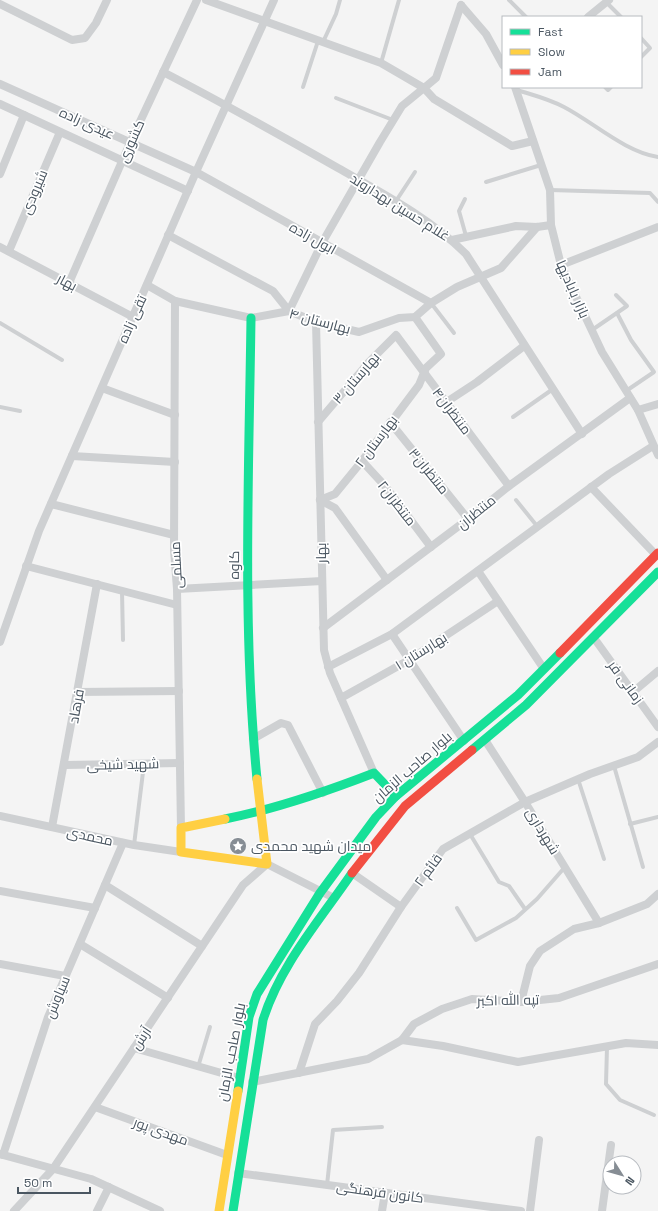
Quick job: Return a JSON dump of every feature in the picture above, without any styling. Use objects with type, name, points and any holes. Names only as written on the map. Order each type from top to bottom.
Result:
[{"type":"main road","name":"کاوه","points":[[251,318],[248,585],[253,739],[267,864]]},
{"type":"main road","name":"بلوار صاحب الزمان","points":[[219,1211],[249,1017],[257,994],[320,893],[376,816],[396,796],[464,741],[544,669],[657,554]]},
{"type":"main road","name":"بلوار صاحب الزمان","points":[[233,1211],[252,1082],[263,1020],[269,1001],[284,971],[352,873],[405,806],[526,704],[594,638],[658,572]]},
{"type":"main road","points":[[267,864],[181,852],[181,828],[260,812],[323,793],[374,773],[396,796]]},
{"type":"street","points":[[0,4],[72,40],[85,38],[96,23],[107,0]]},
{"type":"street","name":"کشوری","points":[[69,283],[130,143],[196,0]]},
{"type":"street","points":[[206,0],[381,63],[424,88],[434,99],[512,146],[533,141]]},
{"type":"street","name":"تقی زاده","points":[[0,642],[26,566],[51,504],[168,235],[274,0]]},
{"type":"street","points":[[589,16],[608,1]]},
{"type":"street","points":[[460,3],[486,34],[502,63]]},
{"type":"street","points":[[168,235],[273,291],[289,310],[322,243],[393,120],[402,106],[436,78],[460,3]]},
{"type":"street","name":"غلام حسین بهداروند","points":[[163,72],[227,105],[396,201],[452,240],[466,254],[480,278],[582,434]]},
{"type":"street","name":"عیدی زاده","points":[[0,84],[196,172]]},
{"type":"street","name":"بازار بابادیها","points":[[516,89],[550,190],[551,225],[561,265],[602,352],[638,410],[658,455]]},
{"type":"street","name":"عیدی زاده","points":[[0,104],[188,191]]},
{"type":"street","points":[[0,174],[24,115]]},
{"type":"street","name":"شیرودی","points":[[9,251],[60,132]]},
{"type":"street","name":"ابول زاده","points":[[196,172],[431,303]]},
{"type":"street","points":[[452,240],[516,226],[536,227],[551,225]]},
{"type":"street","points":[[414,317],[431,303],[457,287],[500,268],[536,227]]},
{"type":"street","points":[[561,265],[658,227]]},
{"type":"street","name":"بهار","points":[[0,247],[133,317]]},
{"type":"street","name":"بهارستان ۴","points":[[147,285],[175,301],[251,318],[289,310],[316,322],[360,332],[399,318],[414,317]]},
{"type":"street","name":"مسلمی","points":[[175,301],[174,535],[177,589],[181,828]]},
{"type":"street","name":"بهارستان ۲","points":[[320,500],[335,494],[362,461],[419,385],[426,368],[441,354],[414,317]]},
{"type":"street","name":"بهار","points":[[316,322],[324,650],[328,667],[374,773]]},
{"type":"street","name":"منتظران۴","points":[[396,335],[445,403],[509,486]]},
{"type":"street","name":"بهارستان ۳","points":[[318,422],[369,362],[396,335]]},
{"type":"street","points":[[445,403],[477,382],[524,346]]},
{"type":"street","points":[[102,388],[175,415]]},
{"type":"street","name":"منتظران","points":[[323,628],[468,520],[509,486],[582,434],[628,394]]},
{"type":"street","points":[[638,410],[658,404]]},
{"type":"street","name":"منتظران۳","points":[[390,422],[468,520]]},
{"type":"street","points":[[328,667],[392,634],[591,487],[653,446]]},
{"type":"street","points":[[72,456],[175,462]]},
{"type":"street","name":"منتظران۲","points":[[362,461],[385,486],[431,547]]},
{"type":"street","points":[[591,487],[657,554]]},
{"type":"street","points":[[320,500],[335,508],[387,580]]},
{"type":"street","points":[[51,504],[174,535]]},
{"type":"street","points":[[26,566],[177,605]]},
{"type":"street","points":[[478,571],[544,669]]},
{"type":"street","points":[[177,589],[322,582]]},
{"type":"street","name":"فرهاد","points":[[52,828],[65,765],[97,584]]},
{"type":"street","name":"بهارستان ۱","points":[[341,698],[409,660],[498,601]]},
{"type":"street","points":[[392,634],[464,741]]},
{"type":"street","name":"زمانی فر","points":[[594,638],[658,727]]},
{"type":"street","points":[[633,692],[658,671]]},
{"type":"street","points":[[78,692],[179,690]]},
{"type":"street","points":[[253,739],[281,723],[288,725],[323,793]]},
{"type":"street","name":"شهرداری","points":[[484,740],[525,802],[599,923]]},
{"type":"street","name":"قائم ۲","points":[[299,1073],[315,1024],[337,1001],[359,973],[401,907],[443,850],[525,802],[578,779],[638,758],[658,742]]},
{"type":"street","name":"شهید شیخی","points":[[65,765],[180,763]]},
{"type":"street","name":"محمدی","points":[[0,816],[123,843],[181,852]]},
{"type":"street","name":"سیاوش","points":[[2,1155],[48,1017],[123,843]]},
{"type":"street","points":[[267,864],[320,893],[334,898]]},
{"type":"street","name":"آرش","points":[[14,1211],[53,1169],[243,886],[267,864]]},
{"type":"street","points":[[352,873],[401,907]]},
{"type":"street","points":[[105,885],[202,946]]},
{"type":"street","points":[[0,891],[95,908]]},
{"type":"street","points":[[521,1002],[530,966],[540,951],[574,929],[599,923],[647,904],[658,894]]},
{"type":"street","points":[[80,944],[168,998]]},
{"type":"street","points":[[0,964],[66,976]]},
{"type":"street","name":"تپه الله اکبر","points":[[252,1082],[368,1059],[402,1040],[414,1024],[442,1009],[472,999],[521,1002],[559,998],[658,964]]},
{"type":"street","points":[[402,1040],[443,1046],[518,1062],[626,1043],[658,1046]]},
{"type":"street","points":[[134,1048],[239,1078]]},
{"type":"street","name":"مهدی پور","points":[[95,1106],[227,1156]]},
{"type":"street","points":[[530,1211],[539,1140]]},
{"type":"street","points":[[602,1211],[611,1145]]},
{"type":"street","points":[[2,1155],[91,1179],[160,1211]]},
{"type":"street","name":"کانون فرهنگی","points":[[238,1173],[385,1193],[457,1207],[521,1211]]},
{"type":"street","points":[[97,1211],[109,1187]]},
{"type":"street","points":[[382,1211],[385,1193]]},
{"type":"lane","points":[[302,87],[320,42],[336,14],[340,0]]},
{"type":"lane","points":[[381,63],[399,0]]},
{"type":"lane","points":[[509,0],[525,16]]},
{"type":"lane","points":[[608,1],[620,16]]},
{"type":"lane","points":[[642,39],[650,48],[642,56]]},
{"type":"lane","points":[[516,89],[563,106],[621,142],[648,156],[658,157]]},
{"type":"lane","points":[[336,98],[393,120]]},
{"type":"lane","points":[[486,182],[542,165]]},
{"type":"lane","points":[[396,201],[415,172]]},
{"type":"lane","points":[[550,190],[650,193],[658,202]]},
{"type":"lane","points":[[465,199],[460,211],[466,236]]},
{"type":"lane","points":[[592,331],[628,306],[616,295]]},
{"type":"lane","points":[[431,303],[454,333]]},
{"type":"lane","points":[[617,313],[631,340],[656,371],[628,394]]},
{"type":"lane","points":[[0,323],[62,360]]},
{"type":"lane","points":[[513,417],[552,389]]},
{"type":"lane","points":[[0,407],[20,411]]},
{"type":"lane","points":[[516,500],[538,527]]},
{"type":"lane","points":[[122,591],[123,640]]},
{"type":"lane","points":[[134,845],[144,764]]},
{"type":"lane","points":[[614,766],[643,867]]},
{"type":"lane","points":[[578,779],[604,859]]},
{"type":"lane","points":[[630,824],[658,817]]},
{"type":"lane","points":[[470,834],[499,882],[509,886],[525,909]]},
{"type":"lane","points":[[457,908],[476,940],[516,918],[537,899],[564,867]]},
{"type":"lane","points":[[198,1067],[210,1028]]},
{"type":"lane","points":[[607,1047],[606,1084],[620,1100],[654,1115]]},
{"type":"lane","points":[[327,1185],[333,1130],[382,1127]]},
{"type":"traffic: fast","points":[[251,318],[248,491],[248,607],[252,722],[257,779]]},
{"type":"traffic: fast","points":[[472,750],[526,705],[658,572]]},
{"type":"traffic: fast","points":[[238,1091],[249,1017],[257,994],[320,893],[376,817],[396,796],[518,695],[560,653]]},
{"type":"traffic: fast","points":[[225,819],[300,799],[374,773],[396,796]]},
{"type":"traffic: fast","points":[[233,1211],[263,1020],[270,1000],[290,962],[352,873]]},
{"type":"traffic: slow","points":[[225,819],[181,828],[181,852],[267,864],[257,779]]},
{"type":"traffic: slow","points":[[219,1211],[238,1091]]},
{"type":"traffic: jam","points":[[560,653],[658,553]]},
{"type":"traffic: jam","points":[[352,873],[405,806],[472,750]]},
{"type":"place","name":"میدان شهید محمدی","points":[[238,846]]}]
